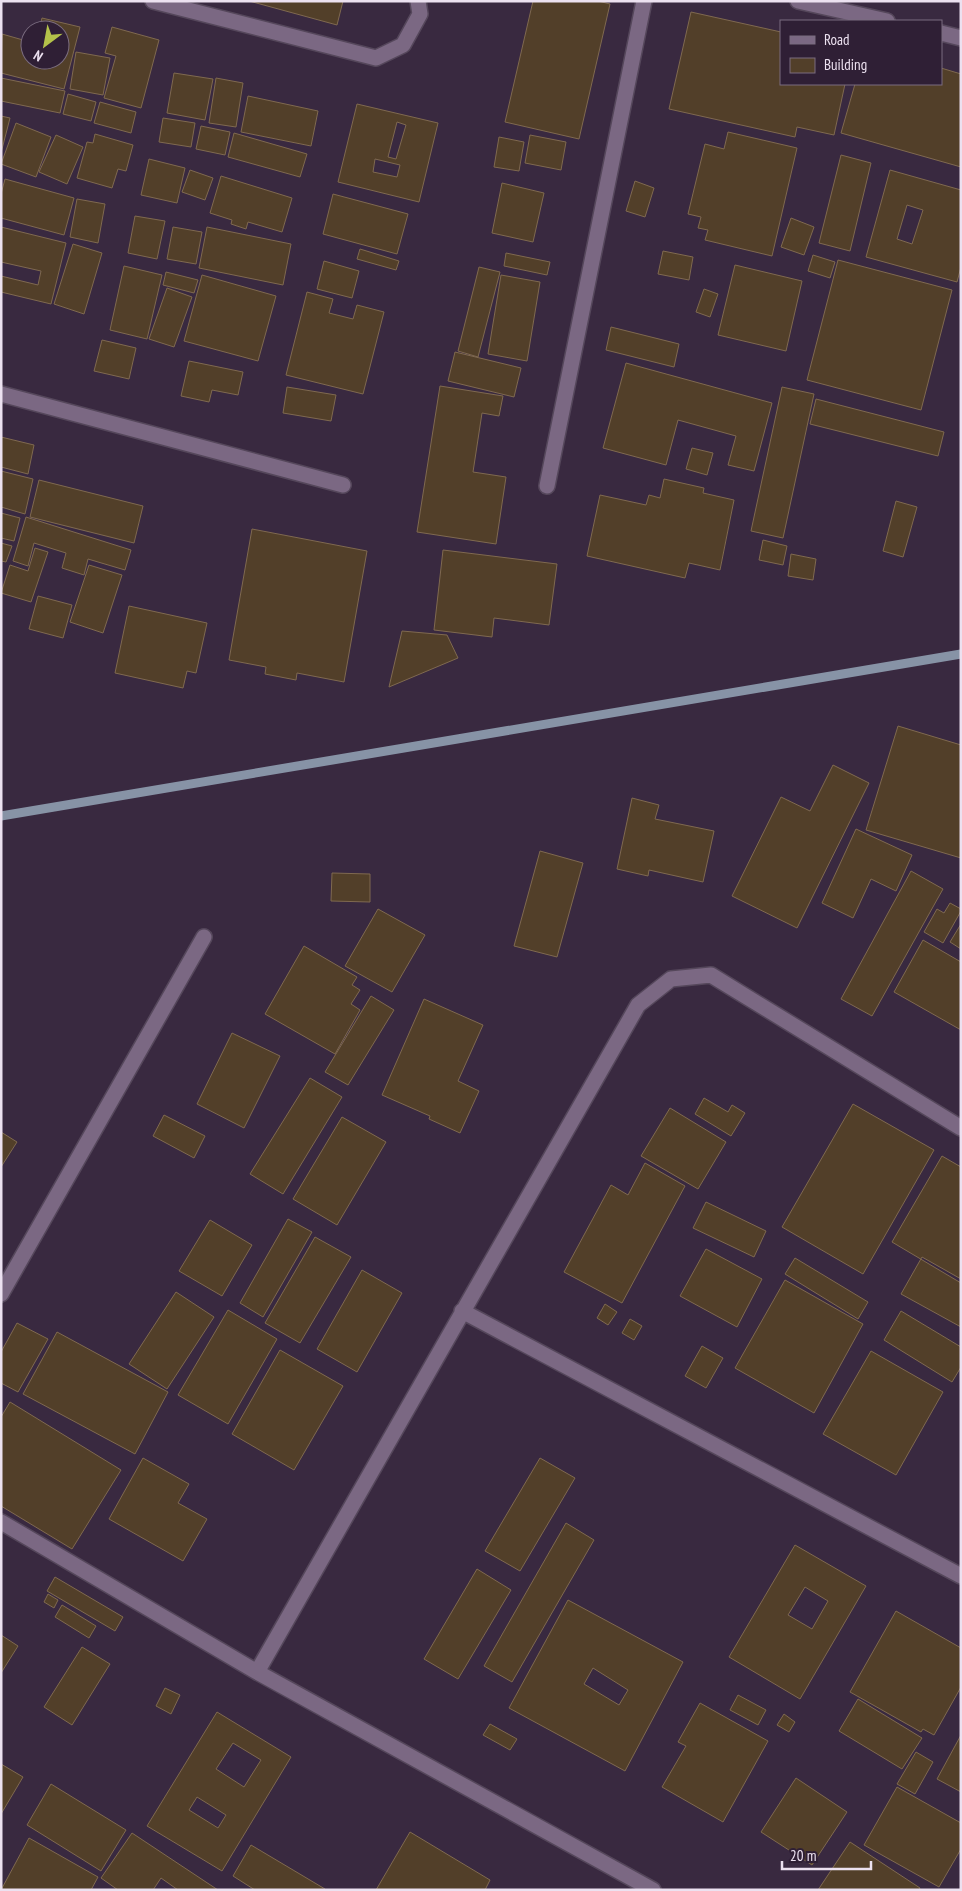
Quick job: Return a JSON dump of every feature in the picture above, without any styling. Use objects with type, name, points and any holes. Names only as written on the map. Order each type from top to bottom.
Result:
[{"type":"street","points":[[153,1],[376,58],[403,45],[420,14],[418,1]]},
{"type":"street","points":[[547,486],[644,1]]},
{"type":"street","points":[[798,1],[883,20]]},
{"type":"street","points":[[942,33],[961,38]]},
{"type":"street","points":[[1,394],[343,485]]},
{"type":"street","points":[[1,1294],[204,937]]},
{"type":"street","points":[[257,1672],[638,1005],[671,979],[711,976],[961,1128]]},
{"type":"street","points":[[462,1311],[961,1576]]},
{"type":"street","points":[[1,1522],[257,1672],[653,1890]]},
{"type":"building","points":[[249,1],[343,1],[337,25]]},
{"type":"building","points":[[533,1],[598,1],[610,4],[579,139],[505,122]]},
{"type":"building","points":[[691,12],[780,32],[780,85],[845,85],[834,135],[797,127],[795,137],[669,109]]},
{"type":"building","points":[[70,25],[80,27],[70,66]]},
{"type":"building","points":[[112,27],[159,40],[141,108],[104,98],[116,56],[105,53]]},
{"type":"building","points":[[2,34],[20,39],[20,70],[69,70],[64,89],[1,73]]},
{"type":"building","points":[[76,52],[110,58],[103,95],[70,89]]},
{"type":"building","points":[[942,68],[961,74],[961,167],[841,133],[855,85],[942,85]]},
{"type":"building","points":[[174,73],[213,79],[205,120],[167,113]]},
{"type":"building","points":[[1,78],[65,91],[60,113],[1,101]]},
{"type":"building","points":[[216,78],[243,83],[236,127],[209,123]]},
{"type":"building","points":[[68,94],[96,102],[91,121],[63,114]]},
{"type":"building","points":[[248,96],[318,111],[311,146],[241,132]]},
{"type":"building","points":[[100,102],[136,112],[131,133],[94,123]]},
{"type":"building","points":[[357,104],[438,123],[419,202],[338,182]],"holes":[[[397,122],[406,125],[396,159],[388,157]],[[375,159],[400,165],[397,177],[373,172]]]},
{"type":"building","points":[[1,116],[10,118],[1,153]]},
{"type":"building","points":[[163,118],[195,123],[191,147],[159,142]]},
{"type":"building","points":[[16,123],[51,137],[36,177],[1,164]]},
{"type":"building","points":[[201,126],[230,132],[225,155],[196,149]]},
{"type":"building","points":[[728,132],[797,148],[772,256],[705,240],[708,230],[698,228],[701,217],[688,214],[705,144],[724,149]]},
{"type":"building","points":[[234,133],[307,154],[300,177],[228,157]]},
{"type":"building","points":[[95,134],[133,145],[126,171],[118,169],[112,188],[77,178],[87,142],[93,143]]},
{"type":"building","points":[[56,135],[83,147],[67,184],[39,172]]},
{"type":"building","points":[[530,135],[566,142],[561,170],[525,163]]},
{"type":"building","points":[[499,137],[524,142],[519,171],[494,167]]},
{"type":"building","points":[[841,155],[871,163],[850,251],[819,243]]},
{"type":"building","points":[[149,159],[185,168],[177,203],[141,195]]},
{"type":"building","points":[[190,170],[213,178],[205,200],[182,192]]},
{"type":"building","points":[[890,170],[961,190],[961,267],[957,282],[866,257]],"holes":[[[907,205],[923,210],[912,244],[897,239]]]},
{"type":"building","points":[[221,176],[292,198],[282,232],[248,222],[246,229],[231,224],[232,220],[210,213]]},
{"type":"building","points":[[5,179],[74,198],[64,235],[1,218],[1,194]]},
{"type":"building","points":[[635,181],[654,188],[645,217],[626,211]]},
{"type":"building","points":[[502,183],[544,193],[533,242],[492,233]]},
{"type":"building","points":[[333,194],[408,214],[397,254],[323,234]]},
{"type":"building","points":[[77,199],[105,204],[98,243],[70,237]]},
{"type":"building","points":[[135,216],[165,221],[157,259],[128,253]]},
{"type":"building","points":[[791,218],[814,227],[804,255],[781,247]]},
{"type":"building","points":[[1,227],[66,243],[51,304],[1,292],[1,276],[38,285],[41,271],[1,262]]},
{"type":"building","points":[[173,227],[202,232],[196,264],[167,259]]},
{"type":"building","points":[[207,227],[291,244],[283,285],[199,268]]},
{"type":"building","points":[[73,244],[102,253],[84,314],[54,304]]},
{"type":"building","points":[[360,249],[399,261],[396,270],[357,259]]},
{"type":"building","points":[[663,251],[693,257],[689,280],[658,274]]},
{"type":"building","points":[[506,253],[550,262],[547,275],[504,266]]},
{"type":"building","points":[[813,255],[835,262],[830,278],[808,271]]},
{"type":"building","points":[[838,260],[952,290],[921,410],[807,380]]},
{"type":"building","points":[[324,261],[359,271],[352,298],[317,289]]},
{"type":"building","points":[[735,265],[802,281],[786,351],[718,335]]},
{"type":"building","points":[[124,266],[162,275],[147,339],[110,330]]},
{"type":"building","points":[[479,267],[500,272],[478,357],[458,351]]},
{"type":"building","points":[[166,272],[198,280],[194,293],[163,285]]},
{"type":"building","points":[[202,275],[276,296],[258,361],[184,341]]},
{"type":"building","points":[[501,275],[540,282],[527,361],[488,354]]},
{"type":"building","points":[[167,288],[192,297],[174,347],[149,339]]},
{"type":"building","points":[[704,289],[718,294],[710,317],[696,312]]},
{"type":"building","points":[[307,292],[333,299],[329,313],[353,319],[357,305],[384,312],[363,394],[286,375]]},
{"type":"building","points":[[611,327],[679,344],[674,367],[606,350]]},
{"type":"building","points":[[102,340],[136,348],[129,379],[94,371]]},
{"type":"building","points":[[455,352],[521,368],[514,397],[448,381]]},
{"type":"building","points":[[189,361],[243,372],[238,395],[212,390],[209,402],[181,396]]},
{"type":"building","points":[[626,363],[772,403],[754,471],[728,465],[736,436],[678,420],[666,465],[603,448]]},
{"type":"building","points":[[440,386],[503,396],[499,416],[482,413],[473,472],[506,477],[496,544],[417,532]]},
{"type":"building","points":[[287,387],[336,395],[331,421],[283,413]]},
{"type":"building","points":[[782,387],[814,394],[783,538],[751,531]]},
{"type":"building","points":[[816,399],[944,432],[938,456],[810,424]]},
{"type":"building","points":[[1,437],[34,445],[28,474],[1,467]]},
{"type":"building","points":[[692,448],[713,453],[707,475],[686,469]]},
{"type":"building","points":[[1,471],[33,479],[25,514],[1,507]]},
{"type":"building","points":[[664,479],[704,488],[703,493],[734,500],[720,570],[689,563],[685,578],[587,556],[600,495],[646,505],[649,495],[660,498]]},
{"type":"building","points":[[39,480],[143,506],[134,543],[30,517]]},
{"type":"building","points":[[896,501],[917,507],[903,557],[883,551]]},
{"type":"building","points":[[1,513],[20,518],[14,541],[1,538]]},
{"type":"building","points":[[26,517],[131,550],[125,570],[88,559],[84,575],[62,568],[66,553],[34,543],[28,566],[13,561]]},
{"type":"building","points":[[252,529],[367,551],[344,682],[297,673],[296,680],[265,674],[266,667],[229,660]]},
{"type":"building","points":[[763,540],[787,546],[783,565],[759,560]]},
{"type":"building","points":[[1,543],[12,546],[6,562],[1,561]]},
{"type":"building","points":[[35,548],[48,552],[31,602],[1,593],[10,565],[28,571]]},
{"type":"building","points":[[443,550],[557,564],[549,625],[494,618],[492,637],[434,630]]},
{"type":"building","points":[[791,554],[816,559],[813,580],[788,576]]},
{"type":"building","points":[[89,565],[122,575],[103,633],[70,622]]},
{"type":"building","points":[[38,596],[72,605],[63,638],[29,629]]},
{"type":"building","points":[[129,606],[207,623],[196,673],[187,671],[183,688],[115,673]]},
{"type":"building","points":[[402,631],[447,635],[458,658],[389,687]]},
{"type":"building","points":[[898,726],[961,745],[961,858],[866,830]]},
{"type":"building","points":[[833,765],[869,783],[797,928],[732,896],[781,797],[810,811]]},
{"type":"building","points":[[632,798],[659,805],[655,819],[714,831],[703,882],[649,870],[648,876],[617,869]]},
{"type":"building","points":[[856,829],[912,855],[896,891],[871,879],[853,918],[822,903]]},
{"type":"building","points":[[540,851],[583,863],[557,957],[514,946]]},
{"type":"building","points":[[911,871],[943,889],[872,1016],[841,999]]},
{"type":"building","points":[[332,873],[370,874],[370,902],[331,901]]},
{"type":"building","points":[[950,903],[961,909],[961,911],[943,943],[924,932],[937,909],[944,913]]},
{"type":"building","points":[[378,909],[425,935],[392,992],[345,966]]},
{"type":"building","points":[[961,924],[961,949],[950,942]]},
{"type":"building","points":[[923,940],[961,962],[961,1030],[894,992]]},
{"type":"building","points":[[304,946],[357,977],[352,985],[360,990],[351,1004],[360,1010],[335,1054],[265,1014]]},
{"type":"building","points":[[371,996],[394,1010],[348,1085],[325,1072]]},
{"type":"building","points":[[424,999],[483,1025],[458,1081],[479,1091],[460,1133],[429,1119],[430,1116],[382,1095]]},
{"type":"building","points":[[232,1033],[280,1056],[244,1128],[197,1104]]},
{"type":"building","points":[[310,1078],[342,1097],[283,1194],[250,1174]]},
{"type":"building","points":[[704,1098],[728,1112],[732,1105],[745,1113],[731,1136],[695,1114]]},
{"type":"building","points":[[853,1104],[934,1150],[863,1274],[782,1227]]},
{"type":"building","points":[[670,1108],[726,1142],[698,1189],[641,1156]]},
{"type":"building","points":[[164,1115],[205,1136],[194,1158],[153,1136]]},
{"type":"building","points":[[342,1117],[386,1142],[337,1225],[293,1199]]},
{"type":"building","points":[[1,1132],[17,1142],[1,1167]]},
{"type":"building","points":[[942,1156],[961,1167],[961,1283],[892,1242]]},
{"type":"building","points":[[645,1163],[685,1186],[622,1303],[564,1272],[611,1185],[628,1195]]},
{"type":"building","points":[[706,1202],[766,1231],[754,1257],[693,1228]]},
{"type":"building","points":[[288,1219],[312,1232],[263,1317],[240,1303]]},
{"type":"building","points":[[210,1220],[252,1245],[222,1296],[179,1271]]},
{"type":"building","points":[[315,1237],[351,1257],[300,1343],[265,1323]]},
{"type":"building","points":[[706,1249],[762,1279],[737,1327],[680,1296]]},
{"type":"building","points":[[922,1257],[961,1279],[961,1327],[901,1294]]},
{"type":"building","points":[[795,1258],[868,1302],[858,1319],[785,1274]]},
{"type":"building","points":[[362,1270],[402,1293],[357,1372],[317,1349]]},
{"type":"building","points":[[785,1280],[863,1324],[814,1413],[735,1368]]},
{"type":"building","points":[[176,1292],[214,1317],[167,1389],[129,1364]]},
{"type":"building","points":[[605,1304],[617,1312],[608,1325],[597,1318]]},
{"type":"building","points":[[228,1310],[277,1339],[228,1424],[178,1395]]},
{"type":"building","points":[[901,1311],[961,1347],[961,1367],[952,1382],[884,1340]]},
{"type":"building","points":[[630,1319],[642,1326],[634,1340],[622,1333]]},
{"type":"building","points":[[17,1323],[48,1339],[18,1392],[1,1383],[1,1352]]},
{"type":"building","points":[[57,1332],[168,1392],[135,1454],[23,1394]]},
{"type":"building","points":[[702,1346],[723,1358],[706,1388],[685,1376]]},
{"type":"building","points":[[280,1350],[343,1386],[294,1470],[232,1434]]},
{"type":"building","points":[[871,1351],[943,1392],[896,1475],[823,1434]]},
{"type":"building","points":[[10,1402],[121,1470],[72,1549],[1,1506],[1,1417]]},
{"type":"building","points":[[143,1458],[189,1484],[178,1503],[207,1519],[183,1561],[109,1519]]},
{"type":"building","points":[[540,1458],[575,1478],[520,1571],[485,1551]]},
{"type":"building","points":[[566,1523],[594,1540],[512,1682],[484,1666]]},
{"type":"building","points":[[795,1545],[866,1586],[800,1699],[729,1657]],"holes":[[[805,1587],[828,1601],[812,1629],[788,1615]]]},
{"type":"building","points":[[477,1569],[511,1590],[458,1679],[424,1659]]},
{"type":"building","points":[[55,1577],[123,1617],[115,1631],[47,1591]]},
{"type":"building","points":[[48,1594],[58,1600],[54,1608],[44,1602]]},
{"type":"building","points":[[568,1600],[683,1662],[625,1771],[509,1708]],"holes":[[[593,1668],[628,1690],[619,1705],[584,1684]]]},
{"type":"building","points":[[62,1605],[96,1626],[89,1638],[55,1617]]},
{"type":"building","points":[[896,1611],[961,1648],[961,1687],[934,1735],[923,1729],[921,1732],[850,1692]]},
{"type":"building","points":[[1,1635],[18,1646],[1,1673]]},
{"type":"building","points":[[82,1647],[110,1664],[72,1725],[44,1707]]},
{"type":"building","points":[[165,1688],[180,1695],[171,1714],[156,1706]]},
{"type":"building","points":[[738,1695],[766,1710],[758,1725],[730,1710]]},
{"type":"building","points":[[858,1699],[922,1738],[902,1769],[839,1731]]},
{"type":"building","points":[[700,1703],[768,1741],[723,1822],[662,1787],[686,1746],[678,1742]]},
{"type":"building","points":[[217,1712],[291,1757],[222,1871],[147,1826]],"holes":[[[233,1743],[261,1760],[244,1787],[216,1769]],[[197,1797],[226,1815],[218,1828],[189,1810]]]},
{"type":"building","points":[[784,1714],[795,1722],[789,1732],[777,1725]]},
{"type":"building","points":[[490,1724],[517,1739],[510,1750],[483,1735]]},
{"type":"building","points":[[961,1735],[961,1792],[937,1779]]},
{"type":"building","points":[[916,1752],[933,1762],[915,1794],[897,1784]]},
{"type":"building","points":[[1,1764],[23,1777],[1,1814]]},
{"type":"building","points":[[796,1778],[847,1812],[812,1865],[761,1832]]},
{"type":"building","points":[[51,1784],[126,1830],[101,1871],[27,1825]]},
{"type":"building","points":[[897,1787],[961,1823],[961,1849],[939,1887],[864,1845]]},
{"type":"building","points":[[410,1832],[490,1880],[485,1890],[376,1890]]},
{"type":"building","points":[[132,1833],[218,1890],[178,1890],[161,1878],[153,1890],[118,1890],[101,1878]]},
{"type":"building","points":[[29,1838],[98,1877],[91,1890],[1,1890]]},
{"type":"building","points":[[850,1842],[920,1888],[919,1890],[818,1890]]},
{"type":"building","points":[[251,1845],[325,1889],[255,1890],[233,1876]]},
{"type":"waterway","points":[[1,816],[961,654]]}]
